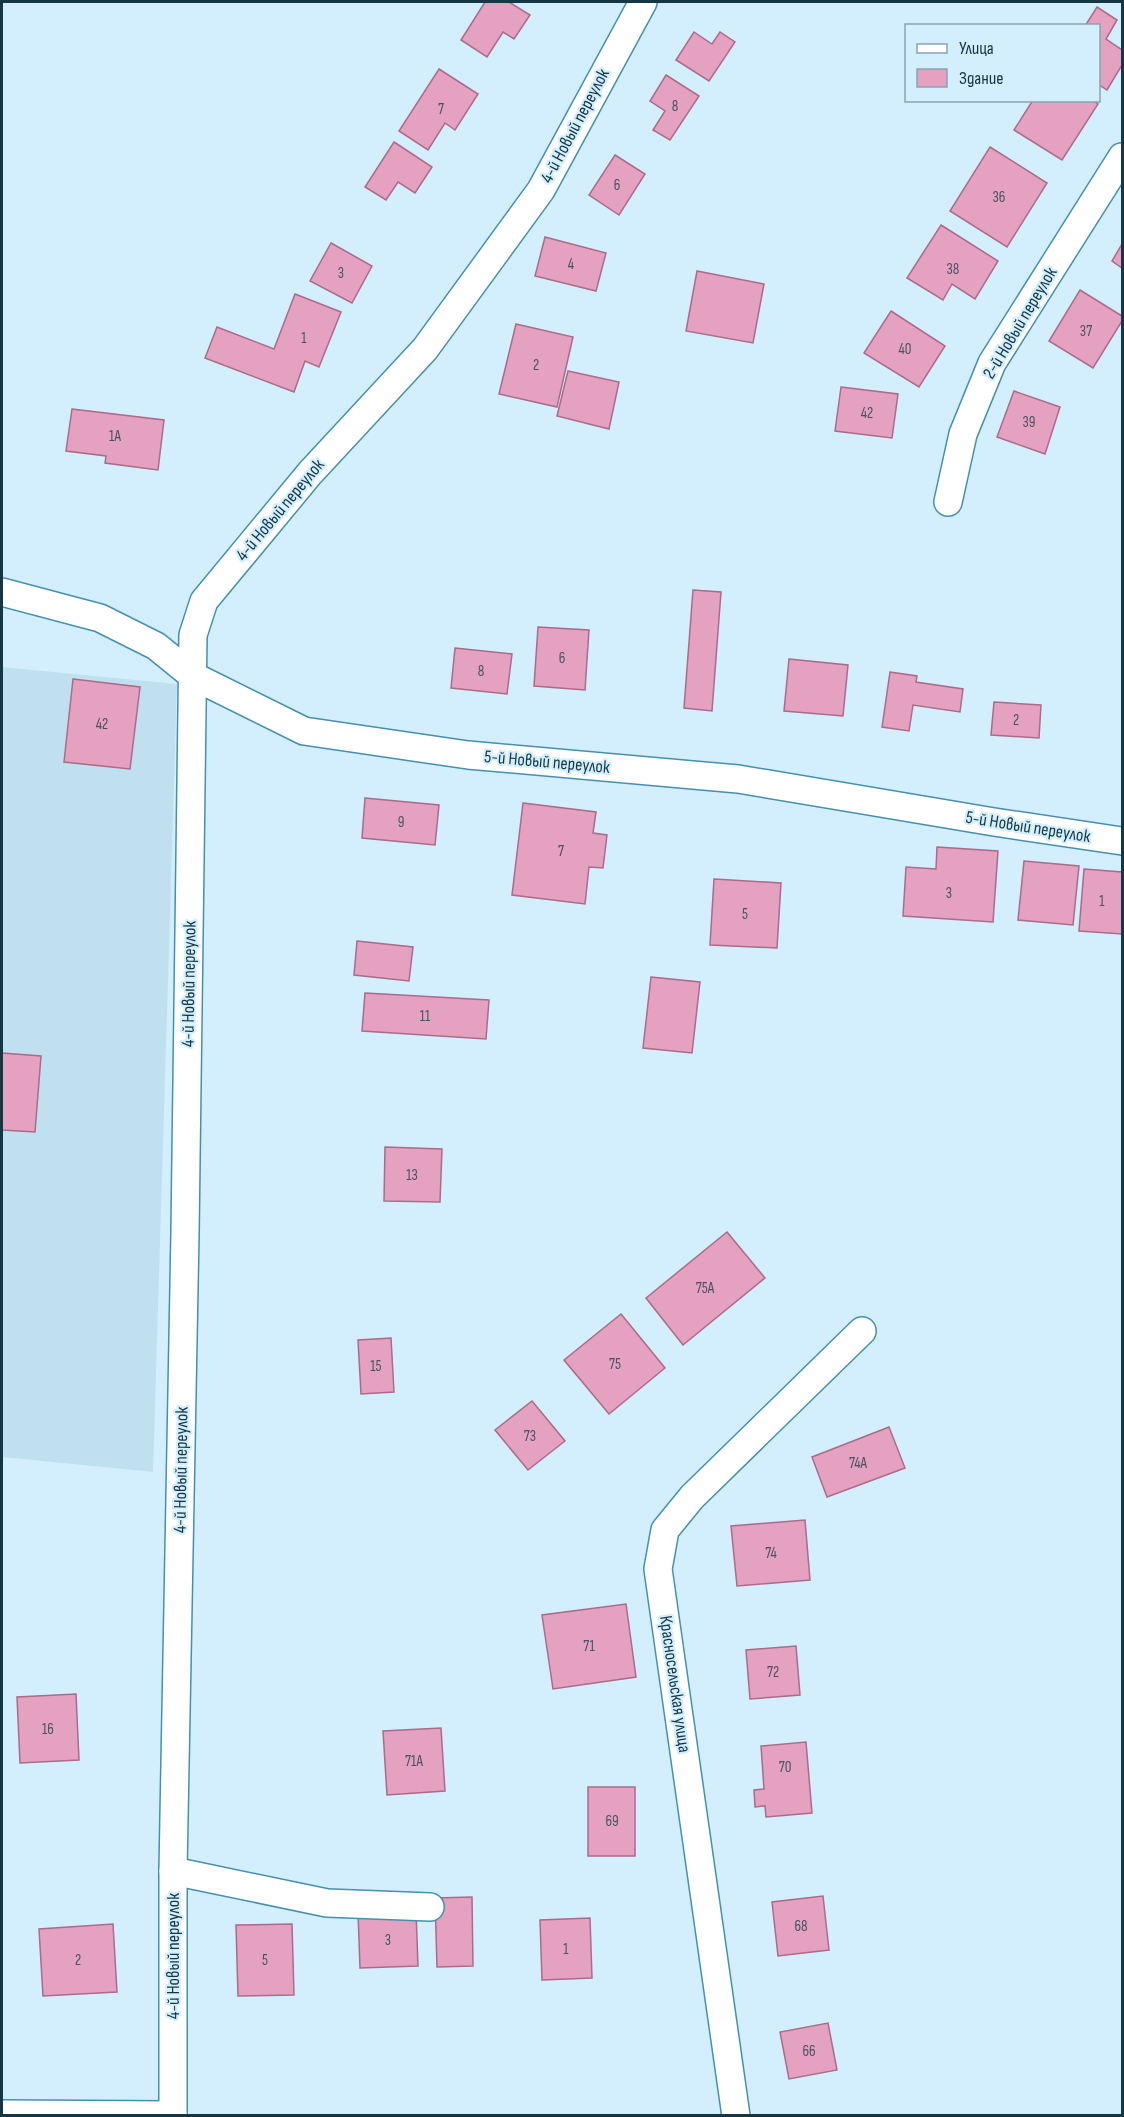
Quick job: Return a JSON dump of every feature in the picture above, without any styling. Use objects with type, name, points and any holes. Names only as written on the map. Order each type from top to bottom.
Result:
[{"type":"street","name":"4-й Новый переулок","points":[[173,2115],[173,1871],[193,634],[204,601],[310,473],[425,349],[541,190],[643,2]]},
{"type":"street","name":"2-й Новый переулок","points":[[948,502],[963,434],[992,363],[1122,158]]},
{"type":"street","name":"5-й Новый переулок","points":[[2,592],[100,618],[156,646],[193,676],[304,731],[468,756],[738,779],[1122,841]]},
{"type":"street","name":"Красносельская улица","points":[[736,2115],[658,1569],[665,1530],[692,1497],[862,1332]]},
{"type":"street","points":[[173,1871],[327,1904],[430,1907]]},
{"type":"street","points":[[2,2114],[173,2115]]},
{"type":"shaded area","points":[[2,667],[177,684],[153,1472],[2,1457]]},
{"type":"building","points":[[485,2],[509,2],[530,15],[514,39],[503,32],[487,57],[461,40]]},
{"type":"building","points":[[1097,7],[1117,20],[1106,39],[1122,50],[1122,65],[1107,90],[1100,85],[1100,24],[1086,24]]},
{"type":"building","points":[[694,32],[712,44],[720,32],[735,42],[709,81],[676,60]]},
{"type":"building","points":[[439,69],[478,94],[455,130],[445,123],[428,150],[399,131]]},
{"type":"building","points":[[666,75],[699,96],[670,140],[653,130],[665,111],[650,101]]},
{"type":"building","points":[[1032,102],[1095,102],[1098,104],[1062,160],[1014,130]]},
{"type":"building","points":[[394,142],[432,167],[415,193],[398,182],[386,200],[365,187]]},
{"type":"building","points":[[990,147],[1047,183],[1007,247],[950,211]]},
{"type":"building","points":[[615,155],[645,174],[619,215],[589,195]]},
{"type":"building","points":[[941,225],[998,261],[975,299],[952,284],[943,300],[907,278]]},
{"type":"building","points":[[545,237],[606,253],[596,291],[535,276]]},
{"type":"building","points":[[331,243],[372,266],[352,303],[310,281]]},
{"type":"building","points":[[1122,244],[1122,268],[1112,261]]},
{"type":"building","points":[[697,271],[764,284],[753,343],[686,331]]},
{"type":"building","points":[[1080,290],[1122,316],[1122,321],[1093,368],[1049,341]]},
{"type":"building","points":[[295,294],[341,312],[319,367],[305,361],[294,392],[205,358],[217,327],[274,349]]},
{"type":"building","points":[[891,311],[945,346],[919,387],[864,353]]},
{"type":"building","points":[[516,324],[573,337],[557,407],[499,394]]},
{"type":"building","points":[[568,371],[619,382],[609,429],[557,416]]},
{"type":"building","points":[[841,387],[898,394],[892,438],[835,431]]},
{"type":"building","points":[[1014,391],[1060,407],[1045,454],[997,437]]},
{"type":"building","points":[[72,409],[164,420],[158,470],[105,463],[106,456],[66,451]]},
{"type":"building","points":[[693,590],[721,592],[712,711],[684,708]]},
{"type":"building","points":[[538,627],[589,630],[585,690],[534,686]]},
{"type":"building","points":[[455,648],[512,654],[507,694],[451,688]]},
{"type":"building","points":[[789,659],[848,665],[843,716],[784,711]]},
{"type":"building","points":[[890,672],[917,676],[916,682],[963,689],[960,712],[913,705],[909,731],[882,727]]},
{"type":"building","points":[[73,679],[140,687],[130,769],[64,762]]},
{"type":"building","points":[[994,702],[1041,705],[1039,738],[991,735]]},
{"type":"building","points":[[365,798],[439,805],[435,845],[362,838]]},
{"type":"building","points":[[523,803],[596,812],[593,833],[607,835],[603,868],[589,867],[585,904],[512,895]]},
{"type":"building","points":[[937,847],[998,851],[993,922],[903,916],[906,867],[936,869]]},
{"type":"building","points":[[1024,861],[1079,866],[1073,925],[1018,920]]},
{"type":"building","points":[[1084,869],[1122,872],[1122,934],[1079,931]]},
{"type":"building","points":[[714,879],[781,883],[777,948],[710,945]]},
{"type":"building","points":[[357,941],[413,947],[409,981],[354,975]]},
{"type":"building","points":[[651,977],[700,982],[692,1053],[643,1048]]},
{"type":"building","points":[[365,993],[489,1000],[486,1039],[362,1031]]},
{"type":"building","points":[[2,1053],[41,1056],[35,1132],[2,1130]]},
{"type":"building","points":[[385,1147],[442,1149],[440,1202],[384,1201]]},
{"type":"building","points":[[727,1232],[765,1278],[683,1345],[646,1298]]},
{"type":"building","points":[[621,1314],[665,1368],[609,1414],[564,1360]]},
{"type":"building","points":[[391,1338],[394,1392],[361,1394],[358,1340]]},
{"type":"building","points":[[532,1401],[565,1441],[528,1470],[495,1430]]},
{"type":"building","points":[[889,1427],[905,1468],[827,1497],[812,1457]]},
{"type":"building","points":[[805,1520],[810,1580],[737,1586],[731,1526]]},
{"type":"building","points":[[626,1604],[636,1677],[553,1689],[542,1615]]},
{"type":"building","points":[[796,1646],[800,1695],[750,1699],[746,1650]]},
{"type":"building","points":[[76,1694],[79,1760],[20,1763],[17,1697]]},
{"type":"building","points":[[441,1728],[445,1791],[387,1795],[383,1731]]},
{"type":"building","points":[[806,1742],[812,1813],[766,1817],[765,1806],[755,1807],[754,1790],[764,1789],[761,1746]]},
{"type":"building","points":[[588,1787],[635,1787],[635,1856],[588,1856]]},
{"type":"building","points":[[823,1896],[829,1950],[778,1956],[772,1902]]},
{"type":"building","points":[[472,1897],[473,1966],[437,1967],[435,1898]]},
{"type":"building","points":[[416,1911],[418,1966],[360,1968],[358,1913]]},
{"type":"building","points":[[590,1918],[592,1978],[542,1980],[540,1920]]},
{"type":"building","points":[[113,1924],[117,1992],[43,1996],[39,1929]]},
{"type":"building","points":[[292,1924],[294,1995],[238,1996],[236,1925]]},
{"type":"building","points":[[828,2023],[837,2070],[789,2079],[780,2032]]}]
